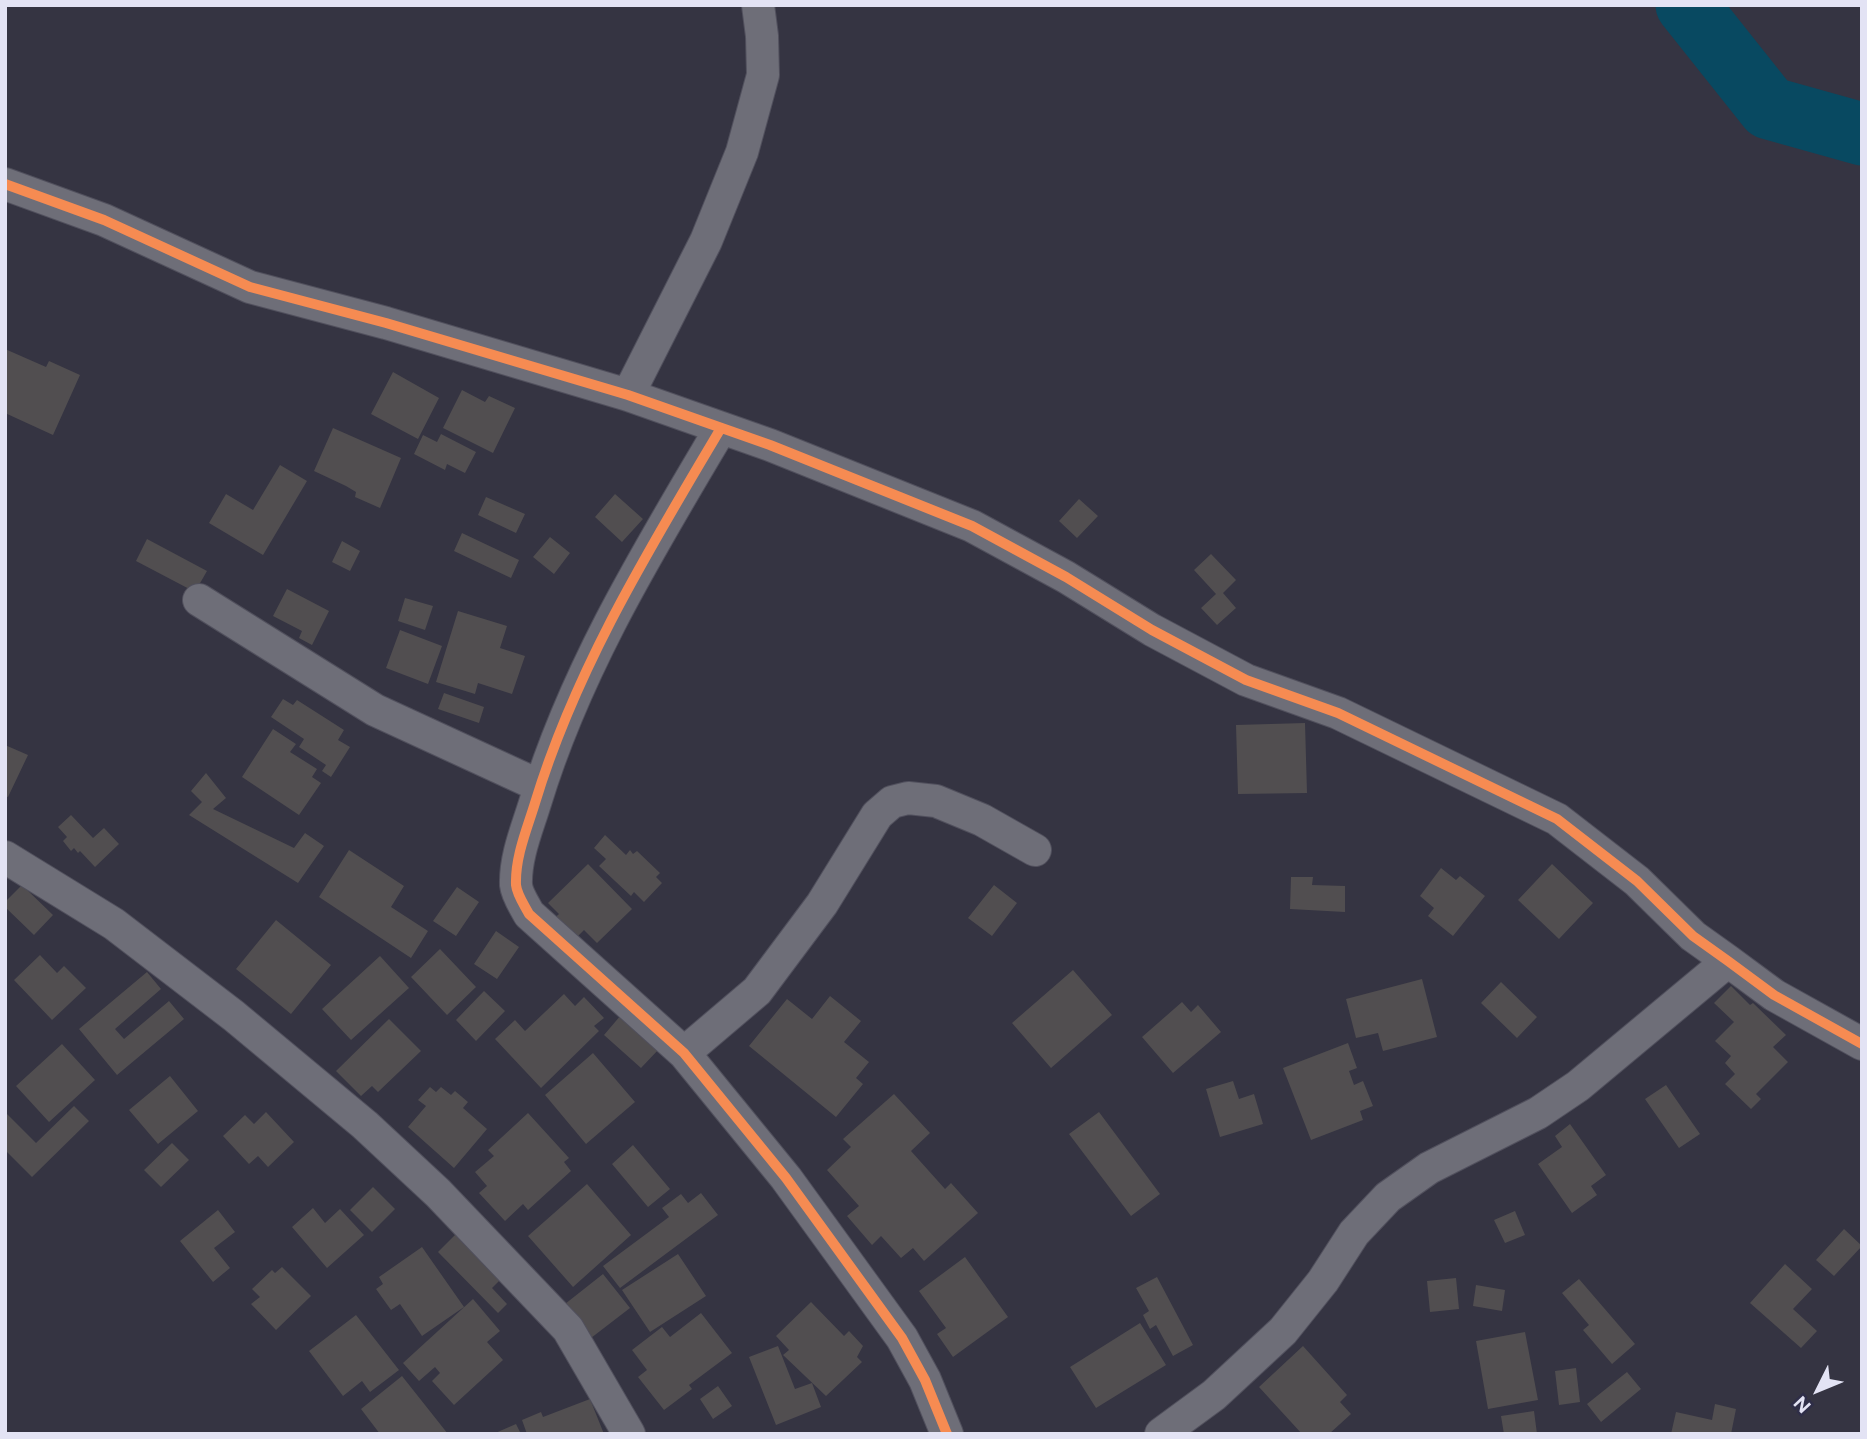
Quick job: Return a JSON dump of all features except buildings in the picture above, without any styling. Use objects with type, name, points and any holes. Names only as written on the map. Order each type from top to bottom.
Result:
[{"type":"street","points":[[628,395],[706,241],[742,152],[763,75],[758,5]]},
{"type":"street","points":[[5,184],[104,220],[250,287],[386,323],[628,395],[721,428],[972,526],[1066,577],[1152,630],[1246,680],[1338,713],[1557,819],[1618,865],[1693,936],[1773,995],[1862,1044]]},
{"type":"street","points":[[721,428],[624,593],[577,693],[540,786],[520,852],[516,888],[529,914],[684,1054],[786,1178],[902,1338],[925,1380],[947,1434]]},
{"type":"street","points":[[199,600],[375,710],[540,786]]},
{"type":"street","points":[[684,1054],[765,982],[822,904],[877,815],[892,802],[908,798],[936,801],[982,820],[1035,850]]},
{"type":"street","points":[[5,857],[114,924],[234,1016],[365,1125],[438,1193],[568,1329],[629,1434]]},
{"type":"street","points":[[1161,1434],[1214,1395],[1283,1331],[1323,1281],[1354,1233],[1388,1197],[1429,1168],[1538,1113],[1558,1100],[1622,1052],[1728,961]]},
{"type":"waterway","points":[[1687,5],[1769,108],[1862,134]]},
{"type":"cycle path","points":[[5,184],[104,220],[250,287],[386,323],[628,395],[770,445],[972,526],[1066,577],[1152,630],[1246,680],[1338,713],[1557,819],[1637,881],[1693,936],[1774,995],[1862,1044]]},
{"type":"cycle path","points":[[721,428],[642,564],[571,704],[522,843],[516,885],[529,914],[684,1053],[786,1178],[902,1338],[925,1380],[947,1434]]}]
